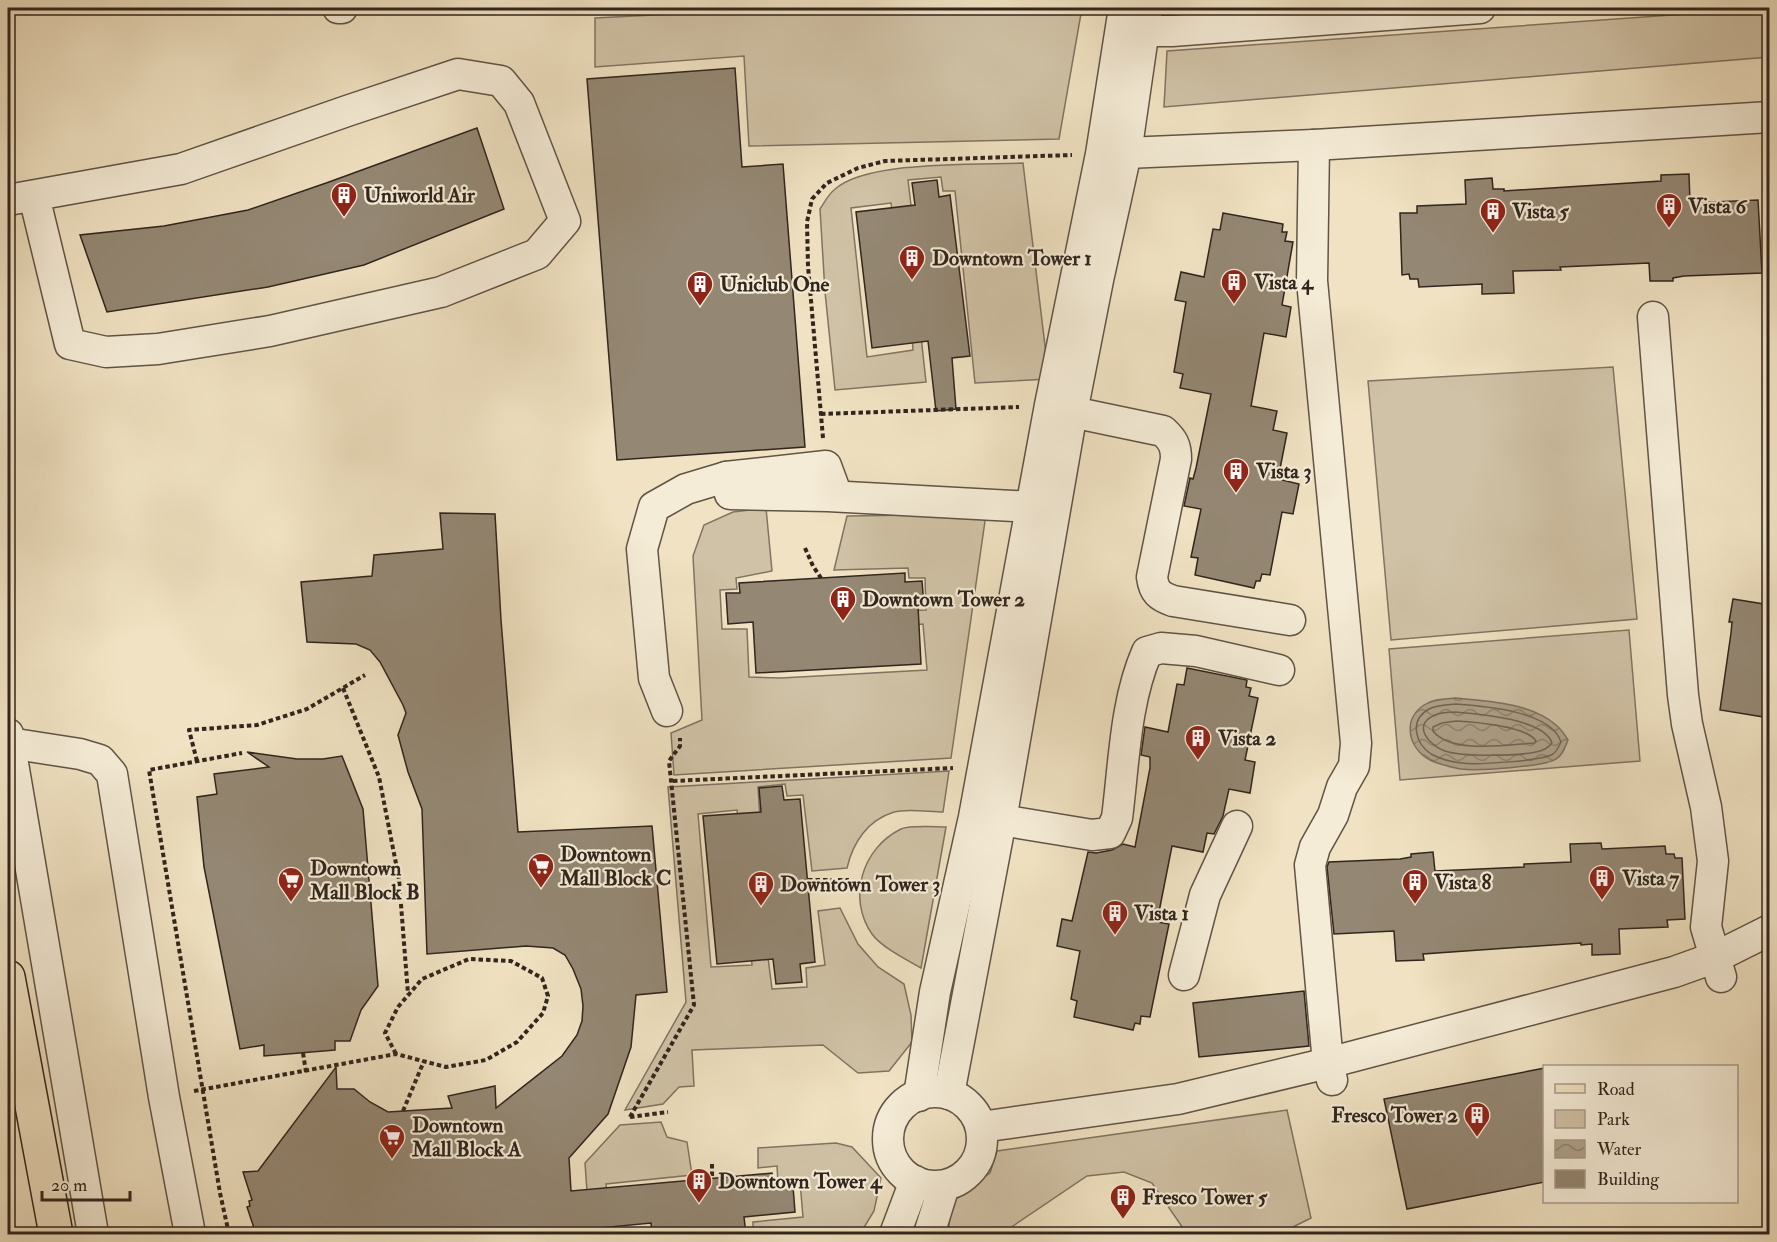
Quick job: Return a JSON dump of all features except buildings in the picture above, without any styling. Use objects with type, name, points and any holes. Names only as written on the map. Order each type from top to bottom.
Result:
[{"type":"main road","points":[[8,977],[56,1234]]},
{"type":"street","points":[[949,1094],[990,826],[1061,409],[1098,280],[1114,153],[1124,8]]},
{"type":"street","points":[[1114,153],[1145,19],[1172,31],[1480,8]]},
{"type":"street","points":[[458,74],[501,81],[519,103],[565,220],[537,254],[441,292],[270,331],[158,349],[106,352],[70,344],[21,198],[181,170],[458,74]]},
{"type":"street","points":[[1114,153],[1314,145],[1770,117]]},
{"type":"street","points":[[1314,145],[1312,281],[1356,743],[1354,766],[1342,787],[1333,815],[1315,847],[1310,865],[1330,1072]]},
{"type":"street","points":[[1653,317],[1683,695],[1687,724],[1706,807],[1713,861],[1706,927],[1718,967]]},
{"type":"street","points":[[1061,409],[1163,431],[1173,440],[1176,459],[1152,577],[1154,588],[1161,597],[1173,601],[1290,620]]},
{"type":"street","points":[[673,722],[654,678],[642,549],[654,507],[686,489],[726,477],[826,465],[837,496]]},
{"type":"street","points":[[726,477],[730,494],[837,496],[1044,508]]},
{"type":"street","points":[[919,1095],[935,992],[990,826],[983,766],[1044,508]]},
{"type":"street","points":[[990,826],[1092,835],[1110,834],[1117,818],[1132,697],[1137,674],[1147,652],[1161,648],[1196,651],[1279,670]]},
{"type":"street","points":[[93,1234],[8,738],[100,760],[112,774],[164,1097],[190,1234]]},
{"type":"street","points":[[1184,975],[1205,895],[1237,826]]},
{"type":"street","points":[[1718,967],[1770,930]]},
{"type":"street","points":[[982,1135],[1112,1128],[1180,1116],[1330,1072],[1770,952]]},
{"type":"street","points":[[933,1092],[949,1094],[963,1101],[974,1113],[982,1135],[979,1158],[971,1170],[959,1180],[944,1186],[929,1186],[915,1181],[902,1172],[893,1160],[889,1145],[889,1129],[905,1103],[919,1095],[933,1092]]},
{"type":"street","points":[[895,1234],[915,1181]]},
{"type":"street","points":[[930,1234],[944,1186]]},
{"type":"path","points":[[826,465],[808,266],[807,222],[812,199],[827,183],[858,168],[885,161],[1114,153]]},
{"type":"path","points":[[821,414],[1061,409]]},
{"type":"path","points":[[805,548],[821,578]]},
{"type":"path","points":[[197,761],[189,730],[257,724],[307,709],[365,675]]},
{"type":"path","points":[[343,688],[379,777],[399,879],[408,994]]},
{"type":"path","points":[[668,1112],[630,1117],[694,1005],[669,761],[680,746],[673,722]]},
{"type":"path","points":[[230,1234],[220,1193],[149,770],[242,753]]},
{"type":"path","points":[[672,781],[983,766]]},
{"type":"path","points":[[808,880],[849,880]]},
{"type":"path","points":[[164,1097],[396,1054],[446,1067],[486,1060],[517,1042],[543,1013],[548,996],[542,978],[512,961],[469,959],[422,979],[398,1006],[385,1033],[396,1054]]},
{"type":"path","points":[[303,1053],[306,1071]]},
{"type":"path","points":[[403,1111],[424,1061]]},
{"type":"path","points":[[712,1164],[712,1178]]},
{"type":"green space","points":[[792,8],[1082,8],[1059,139],[749,146],[744,56],[595,67],[595,18]]},
{"type":"green space","points":[[1770,8],[1769,57],[1164,107],[1167,51]]},
{"type":"green space","points":[[1023,163],[1049,379],[975,383],[955,191],[943,191],[941,177],[908,180],[915,239],[896,240],[891,203],[851,208],[867,357],[913,350],[912,336],[921,336],[926,382],[835,390],[825,292],[820,209],[830,194],[849,180],[871,173],[924,166]]},
{"type":"green space","points":[[1613,367],[1637,619],[1391,640],[1368,381]]},
{"type":"green space","points":[[766,508],[772,571],[736,578],[737,589],[720,590],[722,629],[747,629],[749,677],[781,678],[927,670],[923,624],[900,626],[900,611],[926,610],[925,578],[909,578],[908,568],[834,570],[847,516],[986,514],[951,758],[674,775],[671,733],[702,720],[693,556],[704,525],[733,512]]},
{"type":"green space","points":[[1629,630],[1640,761],[1400,780],[1389,649]]},
{"type":"green space","points":[[949,771],[943,812],[905,810],[894,812],[877,820],[863,833],[853,849],[847,868],[812,871],[803,795],[787,796],[785,784],[758,787],[761,836],[740,838],[737,810],[698,814],[711,967],[752,965],[750,943],[766,942],[772,989],[807,987],[806,968],[825,965],[818,911],[840,908],[858,944],[878,967],[904,984],[911,1015],[912,1042],[889,1071],[858,1073],[823,1045],[692,1050],[694,1086],[679,1087],[663,1104],[625,1110],[686,1002],[668,787]]},
{"type":"green space","points":[[946,827],[921,968],[888,948],[872,934],[864,920],[860,905],[862,875],[876,848],[901,829]]},
{"type":"green space","points":[[1287,1110],[1311,1218],[1279,1234],[1187,1234],[1152,1183],[1124,1172],[1087,1176],[1001,1234],[948,1234],[952,1198],[990,1173],[997,1151]]},
{"type":"green space","points":[[661,1122],[667,1137],[687,1142],[692,1175],[606,1184],[608,1200],[595,1201],[597,1233],[645,1230],[646,1234],[590,1234],[585,1163],[620,1125]]},
{"type":"green space","points":[[836,1143],[852,1147],[881,1178],[874,1211],[860,1234],[753,1234],[753,1222],[803,1217],[800,1182],[778,1183],[777,1166],[758,1168],[758,1148]]},
{"type":"water","points":[[1455,698],[1508,704],[1534,712],[1561,730],[1568,740],[1565,748],[1556,759],[1525,766],[1461,769],[1434,762],[1417,748],[1410,734],[1410,726],[1417,711],[1424,705]]},
{"type":"place","name":"Uniworld Air","points":[[344,218]]},
{"type":"place","name":"Vista 6","points":[[1669,229]]},
{"type":"place","name":"Vista 5","points":[[1493,234]]},
{"type":"place","name":"Downtown Tower 1","points":[[912,281]]},
{"type":"place","name":"Vista 4","points":[[1234,305]]},
{"type":"place","name":"Uniclub One","points":[[700,307]]},
{"type":"place","name":"Vista 3","points":[[1236,494]]},
{"type":"place","name":"Downtown Tower 2","points":[[843,622]]},
{"type":"place","name":"Vista 2","points":[[1198,761]]},
{"type":"place","name":"Downtown Mall Block C","points":[[541,889]]},
{"type":"place","name":"Vista 7","points":[[1602,901]]},
{"type":"place","name":"Downtown Mall Block B","points":[[291,903]]},
{"type":"place","name":"Vista 8","points":[[1415,905]]},
{"type":"place","name":"Downtown Tower 3","points":[[761,907]]},
{"type":"place","name":"Vista 1","points":[[1115,936]]},
{"type":"place","name":"Fresco Tower 2","points":[[1477,1138]]},
{"type":"place","name":"Downtown Mall Block A","points":[[392,1160]]},
{"type":"place","name":"Downtown Tower 4","points":[[699,1204]]},
{"type":"place","name":"Fresco Tower 5","points":[[1123,1220]]}]
